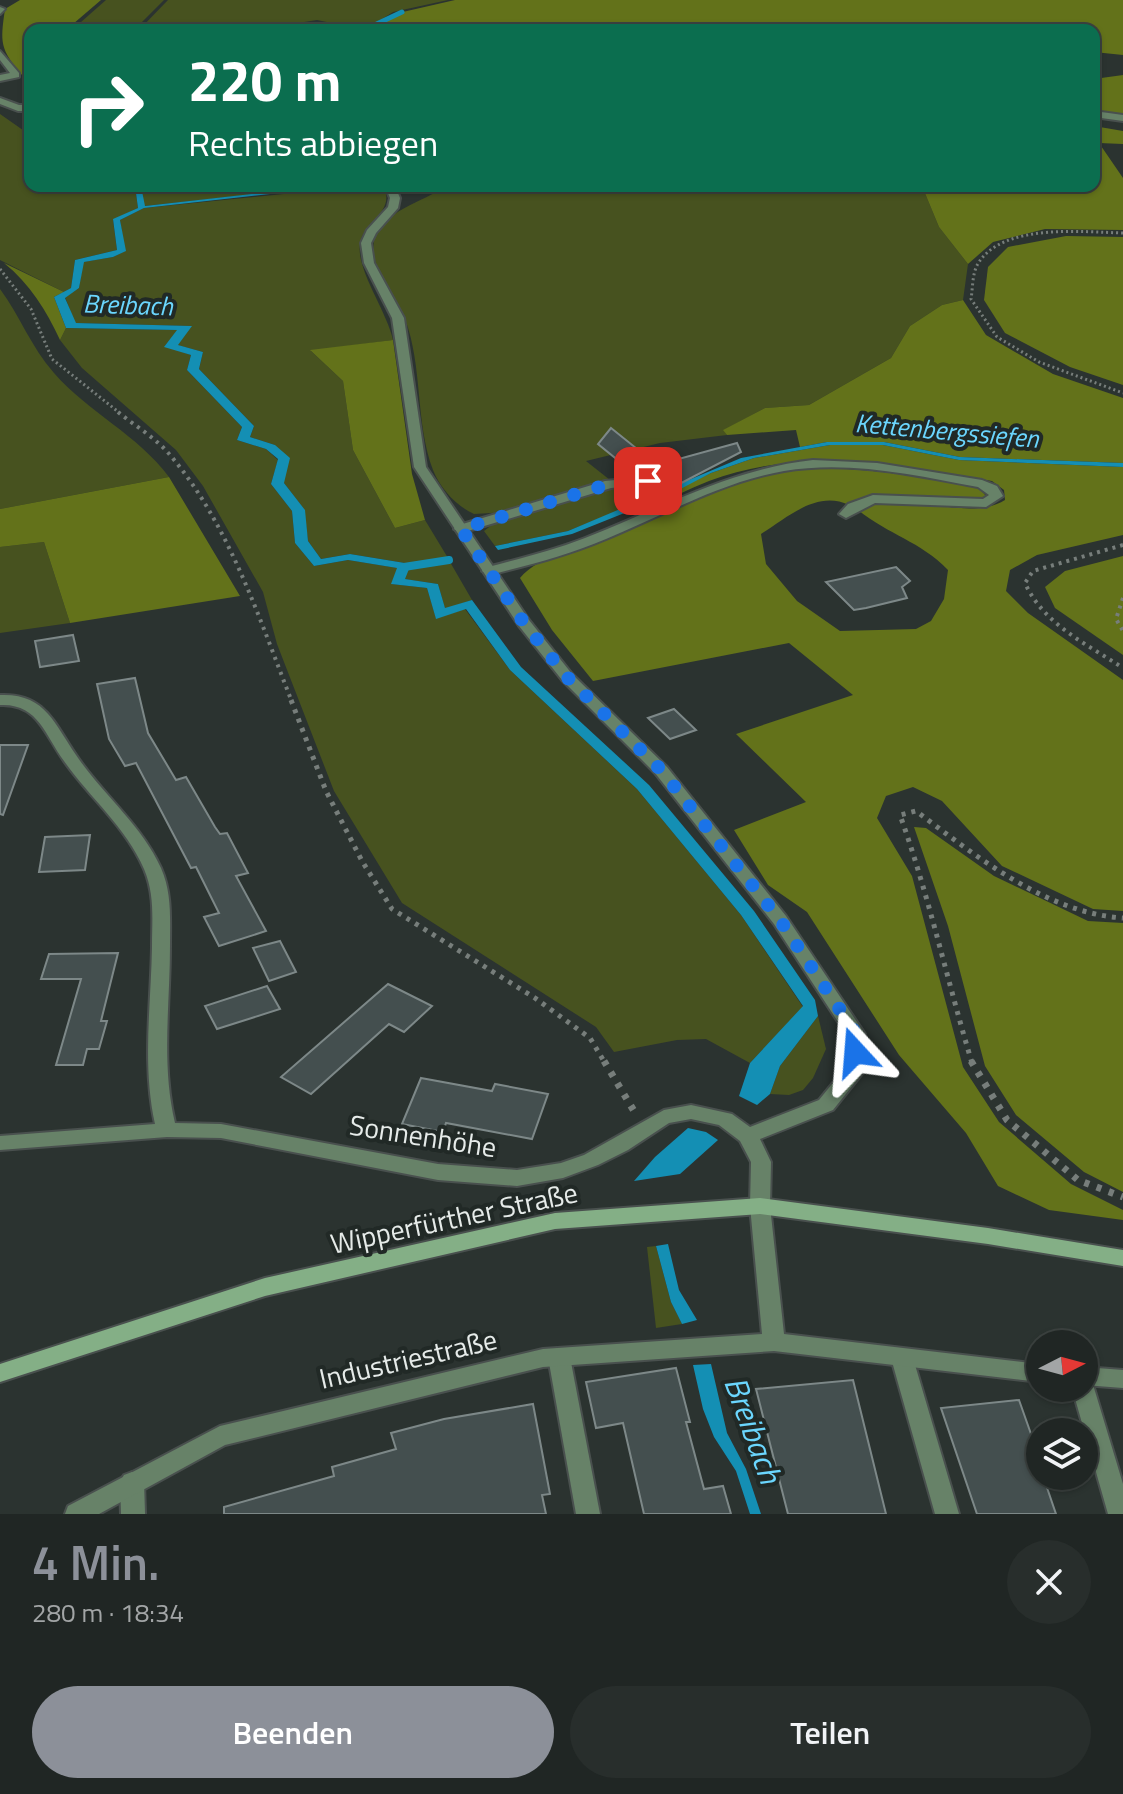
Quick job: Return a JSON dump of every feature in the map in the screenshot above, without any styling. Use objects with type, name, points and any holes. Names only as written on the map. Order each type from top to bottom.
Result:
[{"type":"main road","name":"Wipperfürther Straße","points":[[0,1373],[265,1287],[555,1221],[760,1206],[988,1236],[1123,1258]]},
{"type":"street","points":[[0,54],[16,75],[0,78]]},
{"type":"street","points":[[0,101],[24,108]]},
{"type":"street","points":[[1100,115],[1123,118]]},
{"type":"street","points":[[395,192],[393,208],[371,232],[366,243],[369,263],[398,318],[420,467],[524,623],[567,677],[661,770],[712,833],[780,920],[856,1034],[855,1070],[826,1105],[748,1136],[761,1162],[760,1206],[774,1342]]},
{"type":"street","points":[[489,571],[599,538],[729,480],[787,466],[844,463],[886,467],[982,484],[992,489],[996,496],[986,503],[873,499],[853,507],[846,514]]},
{"type":"street","points":[[461,529],[610,484],[648,481]]},
{"type":"street","points":[[0,700],[21,700],[35,706],[79,771],[119,817],[143,852],[160,888],[161,956],[155,1057],[159,1105],[167,1130]]},
{"type":"street","name":"Sonnenhöhe","points":[[0,1143],[167,1130],[221,1131],[438,1172],[517,1178],[563,1170],[591,1160],[664,1117],[691,1112],[725,1119],[748,1136]]},
{"type":"street","name":"Industriestraße","points":[[77,1514],[220,1436],[448,1379],[559,1357],[774,1342],[1026,1371]]},
{"type":"street","points":[[559,1357],[588,1514]]},
{"type":"street","points":[[902,1358],[947,1514]]},
{"type":"street","points":[[1098,1377],[1123,1379]]},
{"type":"street","points":[[1087,1402],[1120,1514]]},
{"type":"street","points":[[132,1482],[133,1514]]},
{"type":"path","points":[[1123,233],[1055,233],[1000,243],[977,264],[971,299],[997,337],[1039,362],[1123,393]]},
{"type":"path","points":[[0,269],[31,309],[52,359],[168,452],[198,491],[250,594],[326,791],[362,861],[392,909],[535,998],[590,1038],[645,1128]]},
{"type":"path","points":[[1123,545],[1033,571],[1025,583],[1030,600],[1051,619],[1123,668]]},
{"type":"path","points":[[1123,598],[1116,619],[1123,631]]},
{"type":"path","points":[[1123,918],[1093,916],[997,872],[916,811],[900,815],[922,876],[946,977],[973,1067],[1007,1120],[1078,1180],[1123,1197]]},
{"type":"green space","points":[[20,0],[101,0],[73,24],[24,24],[24,75],[9,58],[3,45],[5,9]]},
{"type":"green space","points":[[106,0],[164,0],[140,24],[79,24]]},
{"type":"green space","points":[[168,0],[448,0],[393,12],[374,24],[336,24],[317,20],[292,24],[145,24]]},
{"type":"green space","points":[[455,0],[1123,0],[1123,55],[1100,53],[1100,24],[376,24],[394,14]]},
{"type":"green space","points":[[1123,75],[1123,117],[1100,114],[1100,78]]},
{"type":"green space","points":[[0,114],[24,131],[24,192],[136,192],[138,208],[113,220],[117,250],[75,260],[71,288],[64,292],[0,260]]},
{"type":"green space","points":[[1100,127],[1123,131],[1123,144],[1100,143]]},
{"type":"green space","points":[[1100,144],[1123,178],[1123,230],[1045,229],[993,242],[968,264],[939,227],[924,192],[1100,192]]},
{"type":"green space","points":[[142,192],[274,192],[144,206]]},
{"type":"green space","points":[[303,192],[385,192],[385,205],[362,236],[360,254],[393,340],[311,351],[343,381],[353,450],[395,528],[425,520],[448,558],[411,564],[350,554],[321,559],[308,541],[304,509],[284,483],[275,445],[250,437],[254,426],[199,369],[203,352],[177,345],[191,326],[75,323],[65,297],[79,288],[83,262],[113,257],[125,251],[120,220],[144,208]]},
{"type":"green space","points":[[436,192],[924,192],[939,227],[968,264],[963,300],[942,305],[910,326],[891,358],[809,405],[765,408],[724,430],[727,435],[660,443],[586,461],[610,480],[508,512],[474,514],[449,496],[433,470],[427,452],[411,337],[401,310],[375,261],[374,241],[378,231],[404,208]]},
{"type":"green space","points":[[1066,236],[1123,237],[1123,385],[1070,367],[1005,333],[984,300],[988,267],[1008,247]]},
{"type":"green space","points":[[4,263],[64,292],[54,297],[66,328],[60,340],[36,298]]},
{"type":"green space","points":[[0,289],[54,373],[143,449],[169,477],[0,509]]},
{"type":"green space","points":[[963,300],[986,335],[1053,374],[1123,398],[1123,463],[960,457],[884,442],[827,442],[800,447],[796,430],[727,435],[723,430],[765,408],[809,405],[891,358],[910,326],[942,305]]},
{"type":"green space","points":[[66,328],[178,330],[165,346],[191,355],[187,370],[242,427],[237,440],[266,449],[278,460],[271,484],[292,511],[295,543],[314,566],[348,560],[398,568],[392,584],[427,588],[436,618],[465,609],[510,670],[637,789],[741,915],[803,1007],[750,1063],[706,1039],[677,1040],[614,1052],[596,1027],[402,903],[334,791],[277,644],[263,592],[203,486],[176,450],[82,368],[60,340]]},
{"type":"green space","points":[[393,340],[412,474],[425,520],[395,528],[353,450],[343,381],[310,350]]},
{"type":"green space","points":[[830,445],[883,445],[959,460],[1123,467],[1123,535],[1037,555],[1010,570],[1006,591],[1028,613],[1123,680],[1123,911],[1093,909],[1002,866],[942,801],[913,787],[886,796],[877,818],[912,876],[963,1067],[999,1122],[1071,1184],[1123,1210],[1123,1220],[1049,1210],[998,1186],[966,1133],[899,1055],[807,912],[768,885],[734,830],[806,802],[736,734],[853,695],[789,643],[593,681],[552,630],[520,578],[549,558],[607,538],[705,491],[753,476],[785,471],[849,469],[979,488],[986,496],[976,501],[879,495],[849,505],[837,501],[814,503],[792,513],[761,534],[766,564],[797,601],[840,631],[916,629],[931,621],[944,599],[948,570],[926,552],[858,510],[896,502],[954,508],[989,506],[1005,500],[1004,490],[992,481],[849,462],[779,464],[744,470],[709,481],[648,510],[642,506],[711,473],[754,458]]},
{"type":"green space","points":[[169,477],[240,596],[70,623],[44,542],[0,547],[0,509]]},
{"type":"green space","points":[[612,488],[662,493],[568,531],[495,546],[484,531],[493,524],[597,490]]},
{"type":"green space","points":[[44,542],[70,623],[0,633],[0,547]]},
{"type":"green space","points":[[1123,556],[1123,655],[1055,608],[1045,587],[1065,571]]},
{"type":"green space","points":[[450,562],[472,600],[445,609],[438,584],[404,579],[409,568]]},
{"type":"green space","points":[[914,827],[926,828],[994,876],[1088,921],[1123,923],[1123,1192],[1084,1172],[1016,1115],[985,1066],[948,926]]},
{"type":"green space","points":[[818,1016],[826,1049],[813,1078],[803,1090],[789,1095],[770,1094],[780,1066]]},
{"type":"green space","points":[[656,1246],[671,1302],[682,1324],[656,1328],[647,1247]]},
{"type":"water","points":[[136,192],[142,192],[145,206],[289,192],[144,208],[120,220],[126,251],[113,257],[84,262],[79,288],[65,298],[76,323],[192,326],[178,345],[203,352],[199,369],[254,426],[250,437],[275,445],[290,458],[284,483],[305,510],[308,541],[321,559],[350,554],[411,564],[405,579],[438,584],[445,608],[472,600],[521,667],[649,785],[754,911],[815,1000],[818,1016],[780,1066],[770,1094],[757,1105],[739,1096],[750,1063],[803,1006],[741,915],[637,789],[510,670],[466,609],[436,619],[427,588],[391,584],[397,568],[348,560],[314,566],[295,543],[292,511],[271,484],[278,459],[266,449],[237,440],[242,427],[187,370],[191,355],[164,347],[177,330],[66,328],[54,297],[71,288],[75,260],[117,250],[113,219],[138,208]]},
{"type":"water","points":[[827,442],[884,442],[960,457],[1123,463],[1123,467],[959,460],[883,445],[830,445],[754,458],[711,473],[667,496],[572,534],[498,550],[495,546],[568,531],[741,458]]},
{"type":"water","points":[[688,1128],[706,1132],[718,1140],[680,1174],[634,1181],[655,1157]]},
{"type":"water","points":[[668,1244],[679,1290],[697,1320],[682,1324],[671,1302],[656,1246]]},
{"type":"water","points":[[711,1364],[727,1433],[746,1469],[761,1514],[750,1514],[736,1471],[714,1437],[703,1409],[693,1365]]},
{"type":"building","points":[[611,428],[657,465],[737,443],[741,452],[662,493],[651,487],[658,483],[656,478],[648,474],[636,475],[598,444]]},
{"type":"building","points":[[896,567],[910,581],[902,587],[907,598],[866,608],[854,610],[826,582]]},
{"type":"building","points":[[73,635],[79,661],[40,667],[35,641]]},
{"type":"building","points":[[135,678],[148,733],[176,780],[186,777],[220,834],[227,833],[248,873],[236,876],[266,931],[219,946],[204,917],[219,913],[196,867],[191,868],[136,763],[125,766],[109,739],[97,684]]},
{"type":"building","points":[[674,709],[696,730],[670,739],[648,718]]},
{"type":"building","points":[[0,745],[28,745],[3,815],[0,814]]},
{"type":"building","points":[[90,835],[85,870],[39,872],[45,837]]},
{"type":"building","points":[[280,941],[296,972],[269,981],[253,948]]},
{"type":"building","points":[[118,953],[101,1021],[107,1021],[99,1049],[87,1049],[83,1065],[56,1065],[81,979],[41,979],[49,954]]},
{"type":"building","points":[[388,984],[432,1006],[404,1032],[389,1024],[311,1094],[281,1077]]},
{"type":"building","points":[[267,986],[280,1009],[217,1029],[205,1006]]},
{"type":"building","points":[[421,1078],[492,1091],[495,1084],[548,1094],[532,1139],[446,1123],[443,1132],[402,1124]]},
{"type":"building","points":[[676,1368],[690,1422],[686,1422],[704,1489],[723,1486],[731,1514],[644,1514],[623,1423],[596,1428],[586,1382]]},
{"type":"building","points":[[853,1380],[886,1514],[788,1514],[756,1389]]},
{"type":"building","points":[[1019,1400],[1026,1420],[1026,1490],[1048,1490],[1056,1514],[977,1514],[941,1408]]},
{"type":"building","points":[[533,1404],[550,1494],[542,1495],[546,1514],[224,1514],[224,1507],[334,1476],[332,1467],[396,1449],[391,1433],[444,1419]]},
{"type":"waterway","points":[[377,24],[402,12]]},
{"type":"waterway","name":"Kettenbergssiefen","points":[[404,567],[449,560]]},
{"type":"route","points":[[648,481],[610,484],[461,529],[524,623],[567,677],[661,770],[780,920],[856,1034],[855,1052]]},
{"type":"water label","name":"Breibach","points":[[128,305]]},
{"type":"water label","name":"Breibach","points":[[753,1430]]}]
